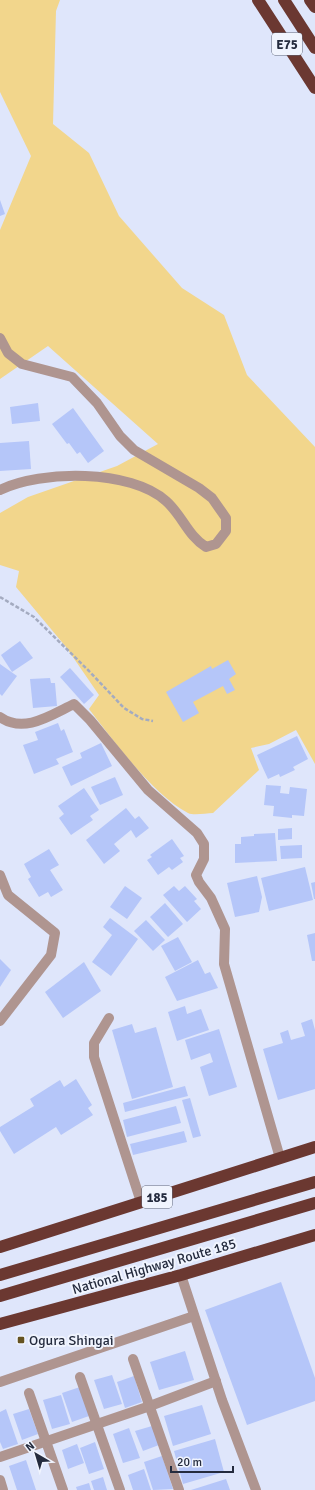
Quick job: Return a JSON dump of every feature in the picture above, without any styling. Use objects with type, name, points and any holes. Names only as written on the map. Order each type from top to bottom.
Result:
[{"type":"highway","name":"E75","points":[[258,0],[315,88]]},
{"type":"highway","points":[[284,0],[315,48]]},
{"type":"highway","points":[[310,0],[315,7]]},
{"type":"highway","name":"185","points":[[0,1247],[315,1147]]},
{"type":"highway","points":[[0,1275],[315,1182]]},
{"type":"highway","points":[[0,1296],[315,1203]]},
{"type":"highway","name":"National Highway Route 185","points":[[0,1324],[181,1275],[315,1235]]},
{"type":"street","points":[[0,338],[8,352],[22,364],[72,377],[97,403],[120,436],[134,450],[199,488],[212,498],[226,518],[226,531],[216,544],[206,547],[197,541],[175,510],[155,492],[115,478],[98,476],[28,480],[0,490]]},
{"type":"street","points":[[0,717],[9,723],[34,723],[74,704],[90,720],[148,790],[197,833],[204,844],[204,859],[196,875],[199,882],[211,898],[225,929],[224,964],[280,1158]]},
{"type":"street","points":[[0,875],[8,895],[54,932],[51,955],[0,1021]]},
{"type":"street","points":[[109,1018],[94,1043],[94,1057],[141,1202]]},
{"type":"street","points":[[181,1275],[216,1381],[256,1490]]},
{"type":"street","points":[[0,1382],[194,1316]]},
{"type":"street","points":[[133,1359],[178,1490]]},
{"type":"street","points":[[80,1377],[120,1490]]},
{"type":"street","points":[[0,1457],[150,1406],[216,1381]]},
{"type":"street","points":[[29,1393],[63,1490]]},
{"type":"street","points":[[0,1480],[3,1490]]},
{"type":"path","points":[[0,597],[34,617],[124,708],[142,719],[152,721]]},
{"type":"shaded area","points":[[0,0],[60,0],[56,11],[53,124],[89,153],[119,216],[182,288],[224,315],[247,375],[315,447],[315,764],[296,730],[269,744],[251,748],[259,770],[213,813],[188,813],[161,794],[134,766],[89,709],[99,695],[66,647],[16,587],[19,571],[0,565],[0,513],[28,497],[117,466],[158,444],[48,346],[0,379],[0,230],[31,156],[0,92]]},
{"type":"building","points":[[0,200],[5,214],[0,216]]},
{"type":"building","points":[[38,403],[40,421],[12,424],[10,407]]},
{"type":"building","points":[[73,408],[104,451],[88,463],[80,452],[77,454],[69,443],[67,444],[52,424]]},
{"type":"building","points":[[29,441],[31,469],[0,471],[0,443]]},
{"type":"building","points":[[20,641],[33,658],[12,672],[1,655]]},
{"type":"building","points":[[228,660],[236,674],[229,679],[235,690],[227,694],[223,686],[193,702],[199,713],[183,722],[166,692],[211,666],[212,669]]},
{"type":"building","points":[[0,664],[17,676],[2,696],[0,694]]},
{"type":"building","points":[[70,668],[94,695],[84,704],[60,677]]},
{"type":"building","points":[[50,678],[51,683],[55,683],[57,706],[33,708],[30,679]]},
{"type":"building","points":[[58,723],[61,731],[64,729],[73,752],[56,759],[59,764],[34,774],[23,745],[38,740],[35,732]]},
{"type":"building","points":[[297,736],[308,759],[293,767],[295,770],[280,777],[279,774],[268,779],[257,755]]},
{"type":"building","points":[[101,743],[112,766],[71,786],[62,767],[82,758],[80,753]]},
{"type":"building","points":[[115,777],[123,795],[100,805],[91,787]]},
{"type":"building","points":[[266,785],[281,786],[280,793],[289,794],[290,787],[307,789],[304,816],[292,815],[292,818],[273,816],[274,806],[264,805]]},
{"type":"building","points":[[84,788],[99,810],[90,816],[93,820],[71,835],[59,818],[64,814],[58,806]]},
{"type":"building","points":[[126,808],[135,819],[139,816],[149,828],[136,838],[131,830],[114,844],[120,851],[104,864],[86,840]]},
{"type":"building","points":[[292,828],[292,839],[278,840],[278,829]]},
{"type":"building","points":[[275,833],[277,861],[235,863],[235,844],[241,844],[241,837],[254,836],[254,834]]},
{"type":"building","points":[[172,839],[184,856],[180,858],[183,862],[172,870],[169,867],[158,875],[147,860],[152,857],[150,855]]},
{"type":"building","points":[[302,845],[302,858],[281,859],[280,846]]},
{"type":"building","points":[[49,849],[59,865],[50,870],[63,890],[51,897],[48,892],[39,897],[28,879],[31,877],[24,864]]},
{"type":"building","points":[[305,867],[313,900],[269,911],[261,878]]},
{"type":"building","points":[[257,876],[262,897],[259,912],[235,917],[227,883]]},
{"type":"building","points":[[315,882],[315,899],[314,899],[311,883]]},
{"type":"building","points":[[125,886],[142,898],[127,919],[110,907]]},
{"type":"building","points":[[174,886],[179,891],[185,886],[197,899],[194,901],[201,909],[187,922],[163,895]]},
{"type":"building","points":[[165,903],[183,924],[168,937],[150,917]]},
{"type":"building","points":[[110,918],[138,939],[111,976],[92,962],[112,935],[103,927]]},
{"type":"building","points":[[146,920],[165,940],[153,951],[134,931]]},
{"type":"building","points":[[315,933],[315,961],[312,961],[307,935]]},
{"type":"building","points":[[178,937],[192,962],[175,971],[161,946]]},
{"type":"building","points":[[0,959],[11,970],[0,987]]},
{"type":"building","points":[[198,960],[205,974],[210,972],[218,988],[177,1001],[165,977]]},
{"type":"building","points":[[84,962],[101,991],[63,1018],[45,992]]},
{"type":"building","points":[[185,1006],[187,1014],[201,1009],[209,1030],[177,1041],[168,1012]]},
{"type":"building","points":[[312,1019],[315,1030],[315,1089],[278,1100],[263,1049],[283,1043],[280,1033],[288,1030],[291,1040],[305,1036],[301,1023]]},
{"type":"building","points":[[132,1024],[135,1033],[156,1027],[173,1087],[132,1099],[112,1030]]},
{"type":"building","points":[[219,1029],[237,1087],[209,1096],[200,1067],[213,1062],[210,1053],[191,1060],[185,1040]]},
{"type":"building","points":[[76,1079],[92,1105],[88,1108],[93,1115],[61,1135],[56,1127],[14,1154],[0,1131],[0,1127],[34,1106],[30,1099],[60,1080],[64,1087]]},
{"type":"building","points":[[185,1086],[188,1096],[125,1112],[123,1103]]},
{"type":"building","points":[[190,1098],[201,1136],[193,1138],[182,1100]]},
{"type":"building","points":[[176,1106],[181,1123],[127,1137],[123,1120]]},
{"type":"building","points":[[184,1131],[187,1142],[133,1155],[130,1144]]},
{"type":"building","points":[[281,1282],[315,1378],[315,1401],[247,1425],[205,1310]]},
{"type":"building","points":[[185,1351],[194,1380],[159,1390],[150,1362]]},
{"type":"building","points":[[112,1375],[122,1404],[104,1409],[94,1380]]},
{"type":"building","points":[[134,1376],[142,1402],[125,1408],[117,1382]]},
{"type":"building","points":[[80,1387],[89,1416],[72,1422],[62,1393]]},
{"type":"building","points":[[61,1395],[70,1424],[52,1429],[43,1400]]},
{"type":"building","points":[[202,1405],[211,1434],[173,1446],[164,1416]]},
{"type":"building","points":[[6,1409],[18,1444],[3,1449],[0,1442],[0,1412]]},
{"type":"building","points":[[29,1409],[38,1434],[22,1440],[13,1414]]},
{"type":"building","points":[[152,1426],[159,1445],[143,1451],[135,1431]]},
{"type":"building","points":[[129,1428],[140,1458],[123,1463],[113,1434]]},
{"type":"building","points":[[215,1439],[224,1472],[183,1484],[174,1451]]},
{"type":"building","points":[[95,1442],[104,1469],[89,1474],[80,1448]]},
{"type":"building","points":[[77,1444],[84,1463],[68,1469],[62,1450]]},
{"type":"building","points":[[162,1456],[173,1489],[153,1490],[144,1462]]},
{"type":"building","points":[[26,1460],[36,1490],[17,1490],[9,1466]]},
{"type":"building","points":[[144,1469],[151,1490],[133,1490],[128,1475]]},
{"type":"building","points":[[103,1477],[107,1490],[94,1490],[91,1481]]},
{"type":"building","points":[[226,1479],[230,1490],[191,1490]]},
{"type":"building","points":[[89,1483],[91,1490],[77,1490],[76,1487]]},
{"type":"place","name":"Ogura Shingai","points":[[21,1340]]}]
